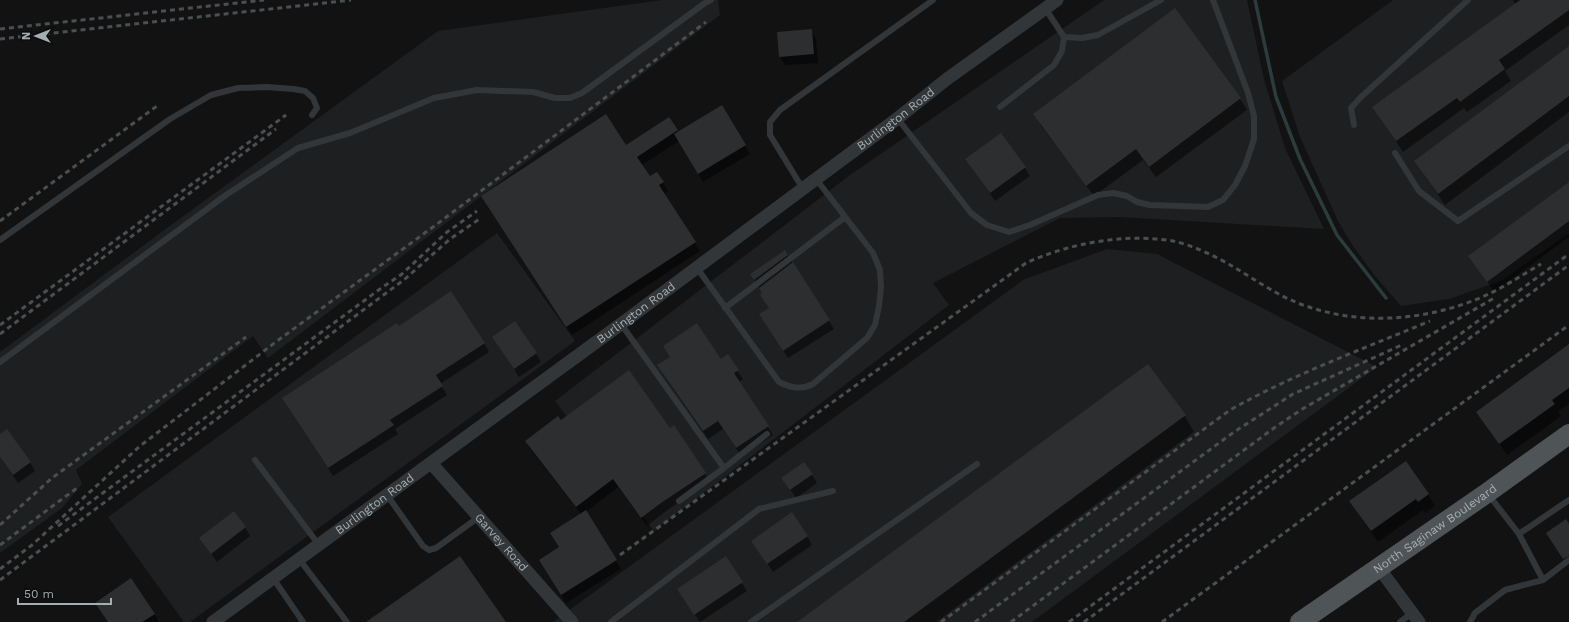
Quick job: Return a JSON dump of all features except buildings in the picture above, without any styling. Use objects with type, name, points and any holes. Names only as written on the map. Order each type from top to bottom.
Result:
[{"type":"main road","name":"North Saginaw Boulevard","points":[[1311,617],[1569,434]]},
{"type":"street","name":"Burlington Road","points":[[213,622],[621,324],[898,119],[947,79],[1057,0]]},
{"type":"street","name":"Garvey Road","points":[[431,463],[572,622]]},
{"type":"street","points":[[1379,568],[1416,617]]},
{"type":"lane","points":[[0,362],[226,195],[298,148],[350,133],[434,98],[477,90],[533,92],[555,98],[570,98],[582,93],[711,0]]},
{"type":"lane","points":[[803,189],[770,135],[770,122],[780,110],[933,0]]},
{"type":"lane","points":[[1064,37],[1082,38],[1098,35],[1161,0]]},
{"type":"lane","points":[[898,119],[971,213],[987,225],[1009,232],[1030,225],[1098,195],[1113,193],[1127,196],[1137,202],[1150,205],[1208,207],[1223,200],[1235,186],[1245,166],[1254,139],[1254,116],[1248,93],[1213,0]]},
{"type":"lane","points":[[1354,125],[1352,108],[1361,97],[1468,0]]},
{"type":"lane","points":[[1000,107],[1054,65],[1062,52],[1064,37],[1045,8]]},
{"type":"lane","points":[[0,240],[170,119],[212,96],[238,88],[267,87],[305,91],[313,98],[317,108],[312,115]]},
{"type":"lane","points":[[1395,153],[1419,191],[1458,221],[1569,146]]},
{"type":"lane","points":[[696,268],[779,382],[797,388],[806,388],[813,384],[868,338],[875,325],[881,287],[880,270],[873,253],[816,179]]},
{"type":"lane","points":[[725,308],[846,217]]},
{"type":"lane","points":[[621,324],[724,468]]},
{"type":"lane","points":[[679,500],[724,468],[767,434]]},
{"type":"lane","points":[[255,460],[319,545]]},
{"type":"lane","points":[[751,622],[977,464]]},
{"type":"lane","points":[[610,622],[759,509],[833,492]]},
{"type":"lane","points":[[1487,493],[1519,534],[1542,580]]},
{"type":"lane","points":[[387,496],[423,546],[429,550],[436,548],[479,517]]},
{"type":"lane","points":[[1519,534],[1569,500]]},
{"type":"lane","points":[[299,559],[347,622]]},
{"type":"lane","points":[[1470,622],[1475,613],[1505,590],[1542,580],[1569,560]]},
{"type":"lane","points":[[273,578],[303,622]]},
{"type":"lane","points":[[1400,622],[1416,617]]},
{"type":"shaded area","points":[[662,0],[718,0],[720,15],[268,358],[253,336],[76,470],[82,484],[62,508],[0,553],[0,352],[171,225],[438,31]]},
{"type":"shaded area","points":[[1104,0],[1247,0],[1264,79],[1285,148],[1324,229],[1119,217],[1060,218],[933,283],[949,305],[654,531],[555,401],[850,175]]},
{"type":"shaded area","points":[[1393,0],[1569,0],[1569,233],[1503,280],[1449,299],[1401,306],[1375,276],[1351,243],[1338,221],[1300,137],[1282,81]]},
{"type":"shaded area","points":[[497,233],[575,341],[190,622],[184,622],[108,517]]},
{"type":"shaded area","points":[[1107,249],[1157,254],[1377,367],[1032,622],[553,622],[1023,280]]},
{"type":"waterway","points":[[1255,0],[1276,97],[1300,159],[1337,235],[1386,298]]},
{"type":"railway","points":[[0,29],[264,0]]},
{"type":"railway","points":[[0,39],[351,0]]},
{"type":"railway","points":[[0,569],[32,545],[140,446],[277,341],[433,227],[706,22]]},
{"type":"railway","points":[[0,221],[157,106]]},
{"type":"railway","points":[[0,325],[286,115]]},
{"type":"railway","points":[[0,334],[276,129]]},
{"type":"railway","points":[[58,526],[402,274],[447,232],[477,211]]},
{"type":"railway","points":[[0,580],[405,279],[450,239],[481,218]]},
{"type":"railway","points":[[620,555],[1026,263],[1061,250],[1079,245],[1117,239],[1136,238],[1173,241],[1196,248],[1218,258],[1277,293],[1306,306],[1327,312],[1369,318],[1412,316],[1454,307],[1492,292],[1541,264]]},
{"type":"railway","points":[[1069,622],[1569,254]]},
{"type":"railway","points":[[1084,622],[1569,265]]},
{"type":"railway","points":[[1011,622],[1274,428],[1304,408],[1496,297]]},
{"type":"railway","points":[[941,622],[1230,410],[1304,373],[1430,321]]},
{"type":"railway","points":[[1162,622],[1569,325]]},
{"type":"railway","points":[[0,525],[52,478],[246,337]]},
{"type":"railway","points":[[975,622],[1234,432],[1293,394],[1404,344]]},
{"type":"railway","points":[[0,545],[77,488]]}]
